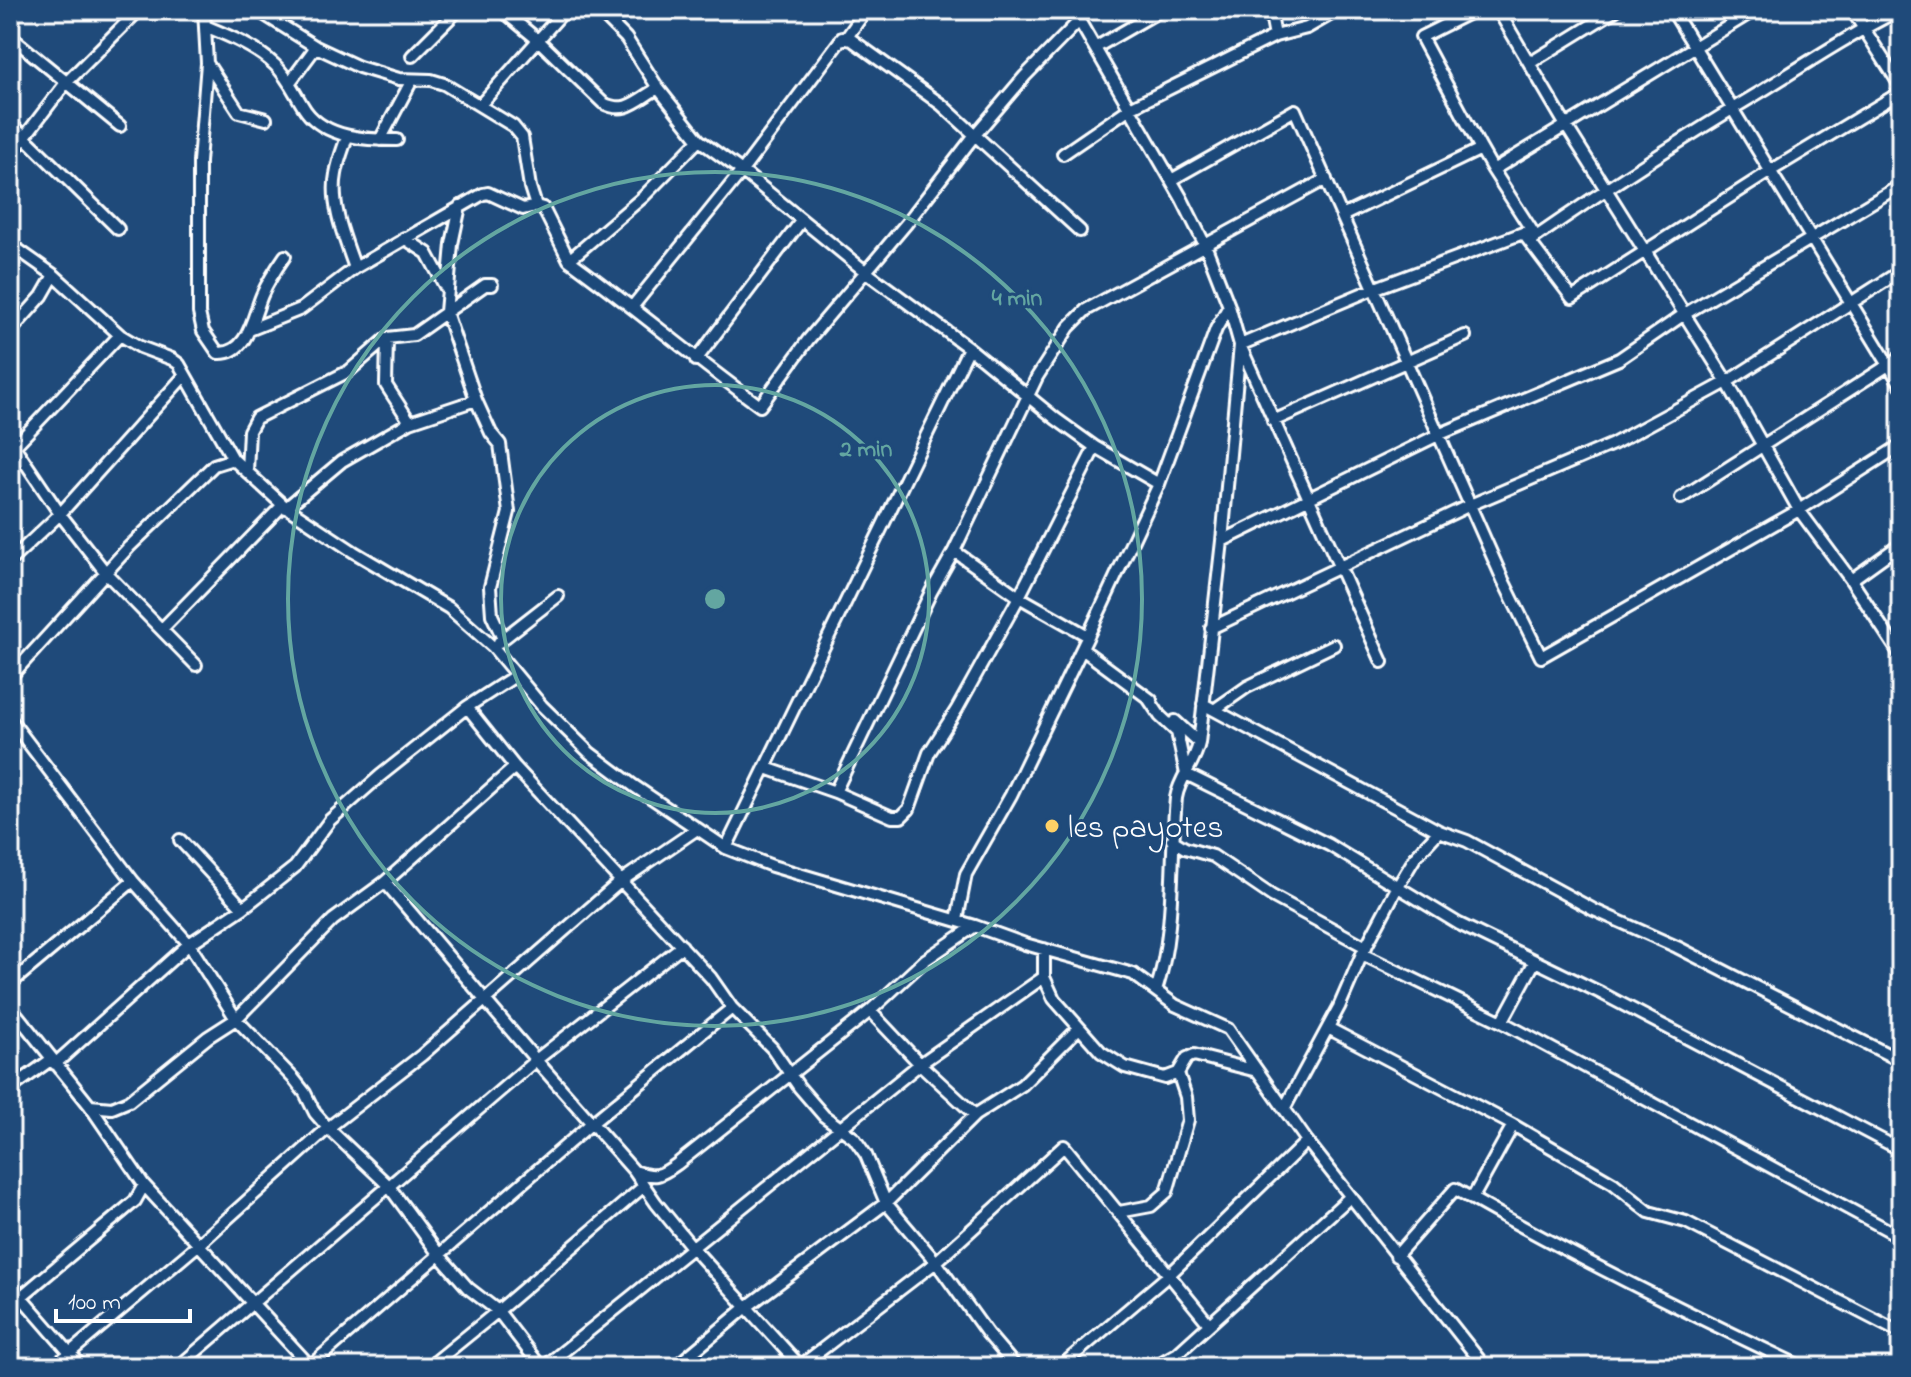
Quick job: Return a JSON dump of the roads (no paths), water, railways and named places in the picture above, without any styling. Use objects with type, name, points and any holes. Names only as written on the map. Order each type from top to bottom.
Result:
[{"type":"street","points":[[10,156],[65,84],[139,10]]},
{"type":"street","points":[[204,10],[207,63],[199,162],[199,313],[203,331],[218,353],[230,351],[239,345],[249,330],[261,296],[285,256]]},
{"type":"street","points":[[257,10],[316,47],[359,67],[444,84],[513,126],[522,137],[536,206]]},
{"type":"street","points":[[412,56],[458,10]]},
{"type":"street","points":[[502,10],[603,103],[614,109],[622,109],[658,88]]},
{"type":"street","points":[[480,105],[565,10]]},
{"type":"street","points":[[598,10],[626,38],[658,88],[699,140],[1028,397],[1095,447],[1159,484]]},
{"type":"street","points":[[633,306],[742,171],[838,41],[847,37],[866,10]]},
{"type":"street","points":[[1073,10],[1206,247],[1240,345],[1382,662]]},
{"type":"street","points":[[1095,48],[1161,10]]},
{"type":"street","points":[[1270,10],[1275,36]]},
{"type":"street","points":[[1063,154],[1130,108],[1275,36],[1307,28],[1338,10]]},
{"type":"street","points":[[1475,10],[1421,37],[1493,170],[1536,237]]},
{"type":"street","points":[[1498,10],[1565,124],[1765,445],[1799,510],[1851,580],[1901,656]]},
{"type":"street","points":[[1530,63],[1616,10]]},
{"type":"street","points":[[1672,10],[1901,385]]},
{"type":"street","points":[[1493,170],[1755,10]]},
{"type":"street","points":[[1523,233],[1572,298],[1901,89],[1852,10]]},
{"type":"street","points":[[1536,237],[1732,109],[1863,28],[1899,10]]},
{"type":"street","points":[[249,330],[301,309],[355,268],[460,206],[488,193],[523,209],[543,208],[569,260],[760,406],[808,340],[974,136],[1025,76],[1079,21]]},
{"type":"street","points":[[205,26],[258,52],[274,64],[290,82],[308,114],[347,137],[397,140]]},
{"type":"street","points":[[10,36],[120,126]]},
{"type":"street","points":[[847,37],[917,85],[1080,231]]},
{"type":"street","points":[[290,82],[316,47]]},
{"type":"street","points":[[207,63],[239,112],[266,119]]},
{"type":"street","points":[[380,140],[412,80]]},
{"type":"street","points":[[1171,180],[1295,110],[1503,580],[1541,657],[1799,510],[1901,445]]},
{"type":"street","points":[[10,123],[118,229]]},
{"type":"street","points":[[347,137],[336,173],[335,197],[355,268]]},
{"type":"street","points":[[569,260],[643,197],[699,140]]},
{"type":"street","points":[[1342,216],[1481,149]]},
{"type":"street","points":[[835,792],[1037,377],[1069,327],[1086,310],[1326,179]]},
{"type":"street","points":[[1222,541],[1438,435],[1619,359],[1683,315],[1811,236],[1901,185]]},
{"type":"street","points":[[460,206],[446,288],[446,312],[476,400],[491,433],[500,444],[509,512],[490,587],[492,615],[503,639]]},
{"type":"street","points":[[696,360],[802,220]]},
{"type":"street","points":[[1240,345],[1373,289],[1523,233],[1536,237]]},
{"type":"street","points":[[404,238],[427,253],[446,288]]},
{"type":"street","points":[[10,244],[54,275],[120,335],[179,364],[233,459],[284,506],[354,552],[433,597],[464,620],[493,647],[558,723],[590,753],[726,848],[772,866],[1133,974],[1175,1005],[1228,1029],[1307,1141],[1485,1367]]},
{"type":"street","points":[[1211,628],[1470,505],[1613,444],[1727,382],[1901,271]]},
{"type":"street","points":[[10,332],[42,296],[54,275]]},
{"type":"street","points":[[247,471],[249,431],[256,418],[349,371],[387,338],[414,335],[485,285],[492,285]]},
{"type":"street","points":[[957,920],[966,874],[1011,795],[1159,484],[1216,329],[1229,306]]},
{"type":"street","points":[[120,335],[12,446],[106,573],[196,665]]},
{"type":"street","points":[[1273,421],[1465,336]]},
{"type":"street","points":[[387,338],[386,385],[410,422]]},
{"type":"street","points":[[1156,991],[1164,964],[1169,927],[1177,789],[1199,743],[1240,345]]},
{"type":"street","points":[[726,848],[969,348]]},
{"type":"street","points":[[1681,498],[1901,357]]},
{"type":"street","points":[[10,561],[60,514],[185,375]]},
{"type":"street","points":[[162,629],[284,506],[342,461],[410,422],[476,400]]},
{"type":"street","points":[[766,768],[835,792],[892,817],[901,817],[909,809],[929,753],[1019,597],[1095,447]]},
{"type":"street","points":[[10,677],[129,547],[214,465],[233,459]]},
{"type":"street","points":[[1851,580],[1901,544]]},
{"type":"street","points":[[954,551],[1019,597],[1088,636]]},
{"type":"street","points":[[493,647],[558,596]]},
{"type":"street","points":[[1214,710],[1247,687],[1334,645]]},
{"type":"street","points":[[1082,649],[1148,698],[1199,743]]},
{"type":"street","points":[[10,1089],[53,1061],[189,944],[243,908],[295,867],[330,820],[380,776],[467,707],[515,676]]},
{"type":"street","points":[[1148,698],[1160,716],[1177,732],[1186,774]]},
{"type":"street","points":[[1203,704],[1439,831],[1467,841],[1594,910],[1683,950],[1901,1061]]},
{"type":"street","points":[[467,707],[515,767],[711,978],[732,1008],[772,1048],[824,1116],[854,1138],[866,1155],[886,1203],[936,1262],[987,1333],[1016,1367]]},
{"type":"street","points":[[10,719],[133,881],[189,944],[236,1019],[294,1079],[328,1128],[388,1185],[440,1256],[468,1288],[498,1311],[542,1367],[920,1064],[1044,977]]},
{"type":"street","points":[[90,1106],[112,1108],[129,1101],[208,1037],[236,1019],[333,920],[385,882],[515,767]]},
{"type":"street","points":[[1186,774],[1329,845],[1459,924],[1601,993],[1901,1150]]},
{"type":"street","points":[[53,1367],[198,1245],[328,1128],[422,1055],[621,881],[697,829]]},
{"type":"street","points":[[1284,1109],[1398,886],[1416,856],[1439,831]]},
{"type":"street","points":[[180,840],[243,908]]},
{"type":"street","points":[[1172,840],[1185,848],[1213,856],[1272,896],[1364,950],[1901,1237]]},
{"type":"street","points":[[10,984],[133,881]]},
{"type":"street","points":[[385,882],[634,1171],[691,1246],[800,1367],[936,1262],[1064,1146],[1209,1324]]},
{"type":"street","points":[[634,1171],[653,1177],[666,1172],[870,1011],[925,960],[975,926]]},
{"type":"street","points":[[178,1367],[536,1060],[682,946]]},
{"type":"street","points":[[1044,949],[1044,977],[1054,999],[1101,1052],[1125,1067],[1165,1078],[1178,1073],[1187,1058],[1194,1055],[1257,1071]]},
{"type":"street","points":[[1502,1022],[1535,961]]},
{"type":"street","points":[[10,1006],[90,1106],[144,1185],[311,1366],[592,1123],[732,1008]]},
{"type":"street","points":[[870,1011],[920,1064],[975,1115]]},
{"type":"street","points":[[1328,1028],[1513,1125],[1613,1183],[1631,1201],[1649,1212],[1686,1222],[1901,1333]]},
{"type":"street","points":[[675,1367],[748,1306],[886,1203],[975,1115],[1022,1085],[1078,1029]]},
{"type":"street","points":[[1119,1212],[1151,1206],[1167,1192],[1188,1120],[1186,1097],[1178,1073]]},
{"type":"street","points":[[1472,1199],[1513,1125]]},
{"type":"street","points":[[1060,1367],[1170,1274],[1307,1141]]},
{"type":"street","points":[[10,1306],[135,1201],[144,1185]]},
{"type":"street","points":[[429,1367],[644,1186]]},
{"type":"street","points":[[1396,1256],[1455,1189],[1658,1299],[1802,1367]]},
{"type":"street","points":[[1153,1367],[1178,1353],[1350,1197]]},
{"type":"street","points":[[10,1284],[82,1367]]},
{"type":"place","name":"les payotes","points":[[1052,826]]}]
